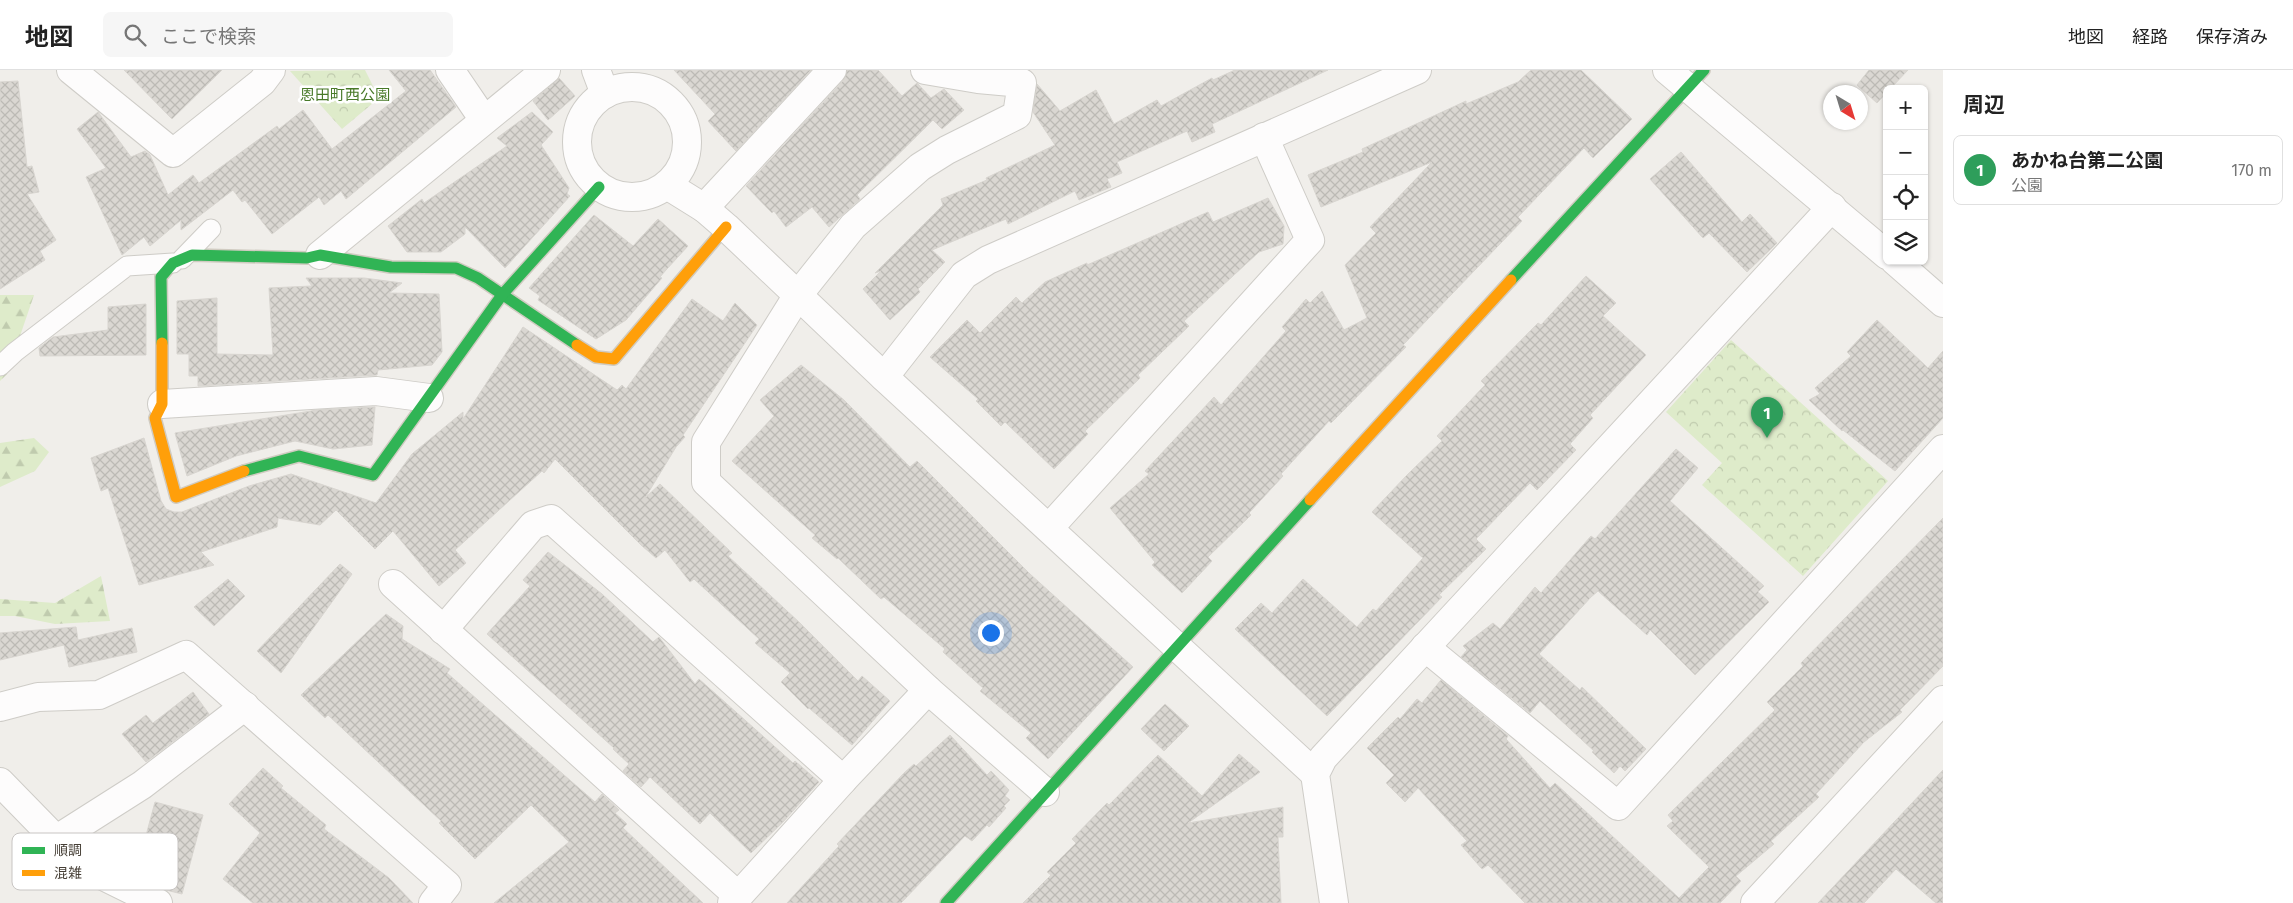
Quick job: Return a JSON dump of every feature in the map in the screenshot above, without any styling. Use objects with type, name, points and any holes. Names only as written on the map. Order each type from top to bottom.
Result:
[{"type":"street","points":[[71,70],[173,154],[262,82],[271,70]]},
{"type":"street","points":[[450,70],[484,120]]},
{"type":"street","points":[[320,255],[546,70]]},
{"type":"street","points":[[704,208],[832,70]]},
{"type":"street","points":[[925,70],[978,79],[1022,83],[1016,115],[947,150],[920,167],[853,226],[798,295],[706,442],[706,482],[928,690],[1044,792]]},
{"type":"street","points":[[884,377],[964,275],[988,260],[1417,70]]},
{"type":"street","points":[[946,903],[1686,75],[1832,208],[1883,251]]},
{"type":"street","points":[[601,82],[620,88],[637,88],[652,91],[667,100],[678,111],[684,126],[686,150],[678,173],[667,185],[651,194],[633,197],[615,195],[599,187],[586,174],[579,157],[577,139],[581,121],[591,105],[601,82]]},
{"type":"street","points":[[1049,528],[1310,240],[1264,137]]},
{"type":"street","points":[[667,185],[704,208],[726,227],[884,377],[1315,774]]},
{"type":"street","points":[[599,187],[502,295],[373,475],[299,456],[244,471],[176,497],[155,418],[162,404],[161,277],[178,261],[192,255],[307,258],[320,255],[392,267],[456,268],[478,278],[502,295],[578,346],[596,356],[614,359],[726,227]]},
{"type":"street","points":[[1334,903],[1315,774],[1323,758],[1832,208]]},
{"type":"street","points":[[1900,265],[1943,303]]},
{"type":"street","points":[[162,404],[376,392],[429,398]]},
{"type":"street","points":[[1425,647],[1618,806],[1943,449]]},
{"type":"street","points":[[443,630],[533,525],[551,519],[843,780]]},
{"type":"street","points":[[392,584],[735,899],[928,690]]},
{"type":"street","points":[[0,707],[38,698],[98,695],[186,655],[447,885],[433,903]]},
{"type":"street","points":[[1755,903],[1943,700]]},
{"type":"street","points":[[66,833],[142,785],[245,706]]},
{"type":"street","points":[[0,782],[51,833]]},
{"type":"street","points":[[132,890],[158,903]]},
{"type":"lane","points":[[0,366],[15,352],[127,266],[178,261],[211,229]]},
{"type":"green space","name":"恩田町西公園","points":[[365,70],[379,98],[342,129],[290,71]]},
{"type":"green space","points":[[0,295],[34,295],[7,374],[0,381]]},
{"type":"green space","points":[[1731,340],[1888,481],[1803,576],[1702,485],[1722,463],[1666,412]]},
{"type":"green space","points":[[34,438],[49,452],[35,471],[0,487],[0,443]]},
{"type":"green space","points":[[101,576],[110,621],[55,624],[15,616],[0,616],[0,599],[55,603]]},
{"type":"building","points":[[124,70],[222,70],[172,119]]},
{"type":"building","points":[[389,70],[430,70],[456,107],[346,199],[341,191],[324,205],[319,197],[272,234],[245,200],[242,202],[233,190],[181,230],[181,220],[150,246],[144,237],[122,255],[86,177],[106,168],[77,129],[98,112],[131,157],[145,151],[150,155],[168,195],[193,175],[199,183],[277,126],[279,129],[303,110],[332,149],[406,91]]},
{"type":"building","points":[[674,70],[811,70],[736,151],[708,121],[715,114]]},
{"type":"building","points":[[847,70],[878,70],[902,96],[917,83],[931,98],[944,89],[964,110],[942,129],[933,120],[857,195],[860,199],[829,227],[812,207],[786,227],[774,211],[772,213],[746,186],[843,81]]},
{"type":"building","points":[[1235,70],[1328,70],[1212,124],[1215,132],[1192,142],[1187,131],[1117,162],[1122,173],[1107,179],[1111,187],[1079,200],[1075,191],[1008,224],[1006,219],[932,250],[945,262],[918,289],[920,292],[890,320],[863,289],[881,271],[875,273],[943,205],[941,199],[987,180],[986,178],[1055,145],[1033,112],[1037,84],[1060,111],[1096,90],[1114,124],[1157,100],[1161,106],[1212,78],[1213,80]]},
{"type":"building","points":[[1531,70],[1581,70],[1632,119],[1593,158],[1584,148],[1518,217],[1522,221],[1403,345],[1406,347],[1331,423],[1329,421],[1281,474],[1283,476],[1249,513],[1251,515],[1208,557],[1212,561],[1182,593],[1152,565],[1155,562],[1110,508],[1149,474],[1145,471],[1214,397],[1221,405],[1286,331],[1282,327],[1306,299],[1310,303],[1322,291],[1344,330],[1367,318],[1345,265],[1376,233],[1370,227],[1432,162],[1321,207],[1308,175],[1363,152],[1362,149],[1466,101],[1466,104],[1518,82]]},
{"type":"building","points":[[1869,70],[1908,70],[1894,85],[1883,85],[1883,96],[1877,103],[1868,95],[1868,85],[1857,85]]},
{"type":"building","points":[[559,78],[575,96],[548,120],[533,101]]},
{"type":"building","points":[[18,81],[27,167],[32,166],[39,192],[27,194],[56,240],[40,251],[45,260],[0,289],[0,82]]},
{"type":"building","points":[[532,112],[553,132],[541,145],[569,188],[567,194],[570,196],[505,268],[465,227],[465,234],[441,252],[407,252],[388,226],[422,199],[424,203],[507,146],[497,138]]},
{"type":"building","points":[[1681,152],[1742,222],[1750,214],[1777,243],[1747,272],[1709,233],[1703,238],[1650,179]]},
{"type":"building","points":[[1268,198],[1284,226],[1283,244],[1259,252],[1184,321],[1189,326],[1138,375],[1140,378],[1085,431],[1088,434],[1054,469],[1005,422],[1001,426],[976,401],[978,399],[930,357],[967,320],[980,333],[1016,297],[1022,303],[1045,282],[1208,212],[1213,222]]},
{"type":"building","points":[[594,215],[633,246],[658,219],[688,246],[660,277],[662,278],[626,320],[596,339],[538,300],[540,296],[529,288]]},
{"type":"building","points":[[1586,276],[1616,303],[1603,316],[1646,355],[1590,415],[1593,418],[1570,444],[1576,450],[1537,490],[1530,483],[1476,539],[1486,549],[1439,595],[1442,597],[1327,716],[1235,629],[1261,603],[1272,613],[1303,579],[1357,627],[1373,609],[1376,611],[1423,558],[1372,512],[1442,441],[1437,436],[1485,385],[1481,381],[1538,323],[1541,325]]},
{"type":"building","points":[[306,278],[364,278],[402,283],[389,293],[439,294],[442,352],[432,365],[378,370],[377,375],[198,386],[198,376],[189,376],[189,354],[177,354],[177,301],[217,298],[217,354],[273,355],[269,288],[312,286]]},
{"type":"building","points":[[692,299],[723,321],[735,303],[757,325],[683,435],[685,437],[676,447],[645,498],[660,484],[732,553],[728,556],[800,623],[858,681],[862,676],[890,701],[852,745],[808,709],[781,682],[790,673],[755,643],[759,639],[694,579],[690,582],[665,550],[656,558],[641,545],[555,459],[544,473],[542,471],[455,550],[466,563],[439,586],[393,531],[375,549],[336,510],[320,525],[278,518],[277,527],[201,552],[214,565],[139,585],[108,488],[101,491],[91,458],[144,438],[161,501],[166,509],[174,512],[182,512],[249,486],[291,474],[376,503],[412,454],[463,412],[463,419],[523,327],[617,390],[622,385],[626,389]]},
{"type":"building","points":[[146,304],[146,355],[40,356],[39,348],[53,337],[108,330],[108,307]]},
{"type":"building","points":[[1877,320],[1928,368],[1943,351],[1943,418],[1895,471],[1842,431],[1809,400],[1820,394],[1815,388],[1851,356],[1847,352]]},
{"type":"building","points":[[801,365],[844,400],[910,467],[917,461],[1030,574],[1133,667],[1048,759],[1026,738],[1031,733],[980,691],[983,688],[943,652],[945,649],[884,597],[881,599],[838,558],[812,538],[815,535],[732,461],[774,416],[760,400]]},
{"type":"building","points":[[375,407],[372,445],[333,449],[295,441],[236,456],[187,476],[175,433],[317,410]]},
{"type":"building","points":[[1676,449],[1698,468],[1670,501],[1764,586],[1758,592],[1769,602],[1695,675],[1650,630],[1647,635],[1598,591],[1539,654],[1580,690],[1582,687],[1646,749],[1625,771],[1620,766],[1614,773],[1592,752],[1594,751],[1540,701],[1530,713],[1461,657],[1467,650],[1463,646],[1493,623],[1500,629],[1535,587],[1541,593],[1591,536],[1595,539]]},
{"type":"building","points":[[1943,518],[1943,666],[1900,710],[1902,712],[1864,742],[1816,794],[1819,797],[1771,841],[1774,844],[1736,876],[1741,881],[1720,903],[1525,903],[1488,865],[1482,869],[1461,845],[1467,841],[1418,788],[1405,802],[1386,783],[1394,775],[1367,748],[1398,717],[1400,719],[1417,699],[1422,703],[1441,680],[1508,736],[1506,739],[1550,788],[1555,783],[1679,898],[1709,867],[1667,826],[1673,821],[1668,815],[1775,710],[1767,702],[1803,666],[1801,663]]},
{"type":"building","points":[[548,552],[602,594],[653,642],[659,637],[695,684],[699,679],[793,763],[795,761],[819,782],[783,822],[751,853],[710,813],[700,824],[650,777],[641,787],[623,771],[629,764],[614,748],[487,634],[530,586],[523,580]]},
{"type":"building","points":[[340,564],[352,574],[281,673],[257,651]]},
{"type":"building","points":[[228,579],[245,596],[214,626],[194,607]]},
{"type":"building","points":[[386,614],[403,626],[402,639],[450,669],[447,673],[595,802],[602,794],[619,810],[615,813],[627,824],[623,828],[703,903],[494,903],[569,842],[531,805],[475,859],[439,823],[441,821],[328,715],[325,718],[301,695]]},
{"type":"building","points":[[76,627],[78,640],[132,628],[137,652],[69,667],[64,645],[0,660],[0,633]]},
{"type":"building","points":[[193,692],[209,714],[146,762],[122,734],[146,715],[153,723]]},
{"type":"building","points":[[1165,704],[1189,726],[1164,751],[1141,729]]},
{"type":"building","points":[[950,735],[987,775],[991,771],[1009,790],[1005,796],[1010,800],[1004,806],[1006,808],[989,827],[987,825],[972,841],[965,836],[901,903],[787,903],[839,846],[837,844],[904,773],[914,764],[916,766]]},
{"type":"building","points":[[1239,754],[1260,772],[1188,823],[1283,807],[1283,837],[1278,837],[1281,903],[1023,903],[1051,875],[1047,872],[1076,843],[1072,839],[1107,803],[1109,805],[1158,755],[1202,796]]},
{"type":"building","points":[[263,768],[283,786],[281,788],[326,825],[324,829],[389,878],[413,903],[253,903],[223,879],[260,833],[229,804]]},
{"type":"building","points":[[1943,770],[1943,903],[1936,903],[1896,869],[1864,903],[1818,903]]},
{"type":"building","points":[[155,802],[203,815],[182,894],[166,890],[178,890],[178,833],[147,833]]},
{"type":"traffic: fast","points":[[1511,280],[1704,70]]},
{"type":"traffic: fast","points":[[244,471],[299,456],[373,475],[502,295],[599,187]]},
{"type":"traffic: fast","points":[[162,343],[161,277],[173,263],[192,255],[307,258],[320,255],[391,267],[456,268],[478,278],[577,345]]},
{"type":"traffic: fast","points":[[946,903],[1310,500]]},
{"type":"traffic: slow","points":[[577,345],[596,357],[614,359],[726,227]]},
{"type":"traffic: slow","points":[[1310,500],[1511,280]]},
{"type":"traffic: slow","points":[[162,343],[162,404],[155,418],[176,497],[244,471]]},
{"type":"place","name":"あかね台第二公園","points":[[1767,438]]}]
